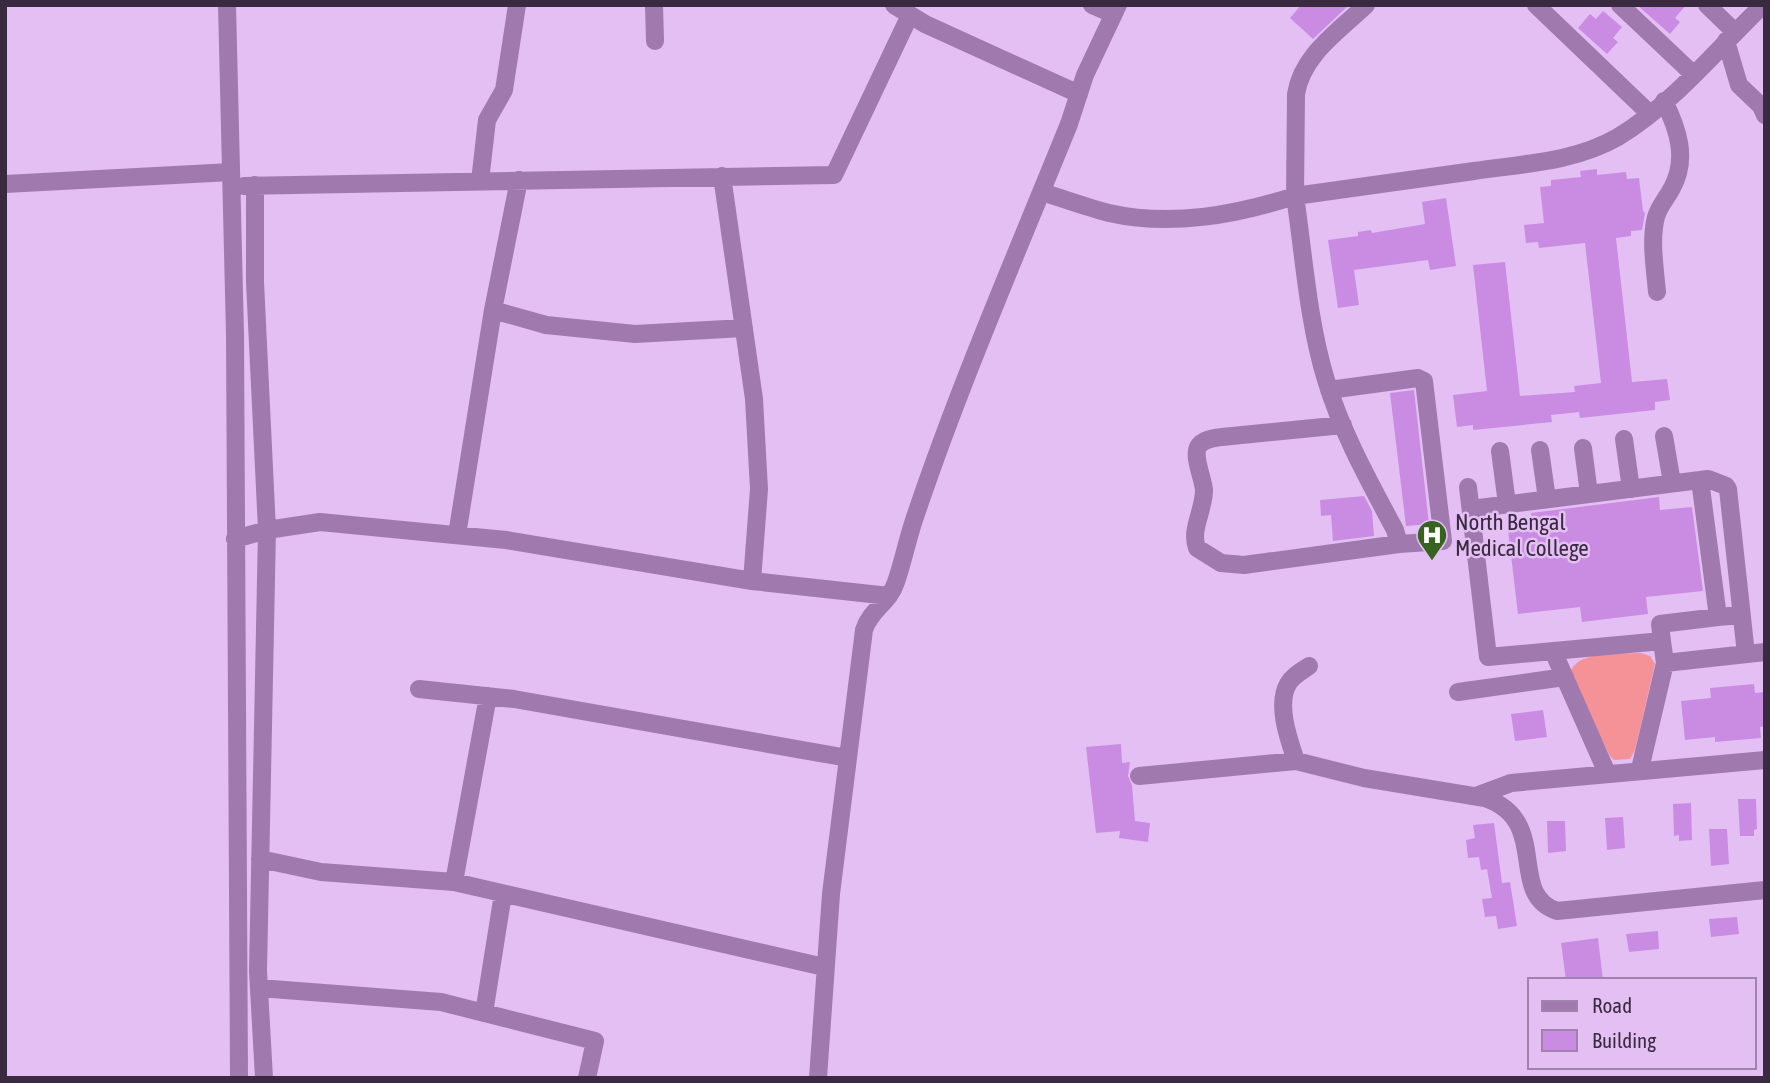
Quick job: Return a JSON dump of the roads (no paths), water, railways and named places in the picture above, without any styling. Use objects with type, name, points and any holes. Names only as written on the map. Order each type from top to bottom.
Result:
[{"type":"street","points":[[228,5],[235,334],[239,1078]]},
{"type":"street","points":[[480,181],[487,120],[504,90],[517,5]]},
{"type":"street","points":[[654,5],[654,41]]},
{"type":"street","points":[[817,1078],[824,967],[864,629],[869,617],[890,596],[897,579],[901,558],[936,458],[1098,46],[1116,10],[1092,5]]},
{"type":"street","points":[[1366,5],[1311,57],[1298,81],[1295,196],[1316,338],[1329,390],[1343,425],[1395,530],[1399,544]]},
{"type":"street","points":[[1536,5],[1650,114]]},
{"type":"street","points":[[1620,5],[1693,74]]},
{"type":"street","points":[[1707,5],[1731,36],[1739,85],[1760,106],[1765,115]]},
{"type":"street","points":[[1042,192],[1111,213],[1144,218],[1186,219],[1258,208],[1295,196],[1539,162],[1582,153],[1616,138],[1650,114],[1763,5]]},
{"type":"street","points":[[5,184],[232,179],[255,185],[834,175],[902,10],[1079,94]]},
{"type":"street","points":[[1657,292],[1654,245],[1656,217],[1676,177],[1680,160],[1679,135],[1664,101]]},
{"type":"street","points":[[722,176],[754,399],[759,489],[752,581]]},
{"type":"street","points":[[457,536],[493,310],[519,180]]},
{"type":"street","points":[[255,185],[255,282],[267,530],[259,988],[264,1078]]},
{"type":"street","points":[[493,310],[545,325],[635,334],[744,328]]},
{"type":"street","points":[[1329,390],[1419,378],[1425,383],[1443,541],[1399,544],[1244,565],[1221,563],[1197,548],[1193,535],[1204,494],[1203,478],[1196,455],[1201,444],[1206,440],[1222,437],[1343,425]]},
{"type":"street","points":[[1664,436],[1672,482]]},
{"type":"street","points":[[1624,439],[1631,489]]},
{"type":"street","points":[[1583,448],[1589,494]]},
{"type":"street","points":[[1541,450],[1547,499]]},
{"type":"street","points":[[1500,452],[1507,504]]},
{"type":"street","points":[[1700,480],[1718,617]]},
{"type":"street","points":[[1472,509],[1672,482],[1700,480],[1717,481],[1726,485],[1746,654]]},
{"type":"street","points":[[1468,487],[1488,657],[1662,640]]},
{"type":"street","points":[[235,539],[267,530],[320,522],[506,540],[752,581],[890,596]]},
{"type":"street","points":[[1640,769],[1665,663],[1660,624],[1741,615]]},
{"type":"street","points":[[1553,651],[1607,773]]},
{"type":"street","points":[[1665,663],[1765,652]]},
{"type":"street","points":[[1296,761],[1285,718],[1284,699],[1287,685],[1309,666]]},
{"type":"street","points":[[1458,692],[1565,677]]},
{"type":"street","points":[[419,690],[514,699],[848,758]]},
{"type":"street","points":[[454,882],[488,696]]},
{"type":"street","points":[[1476,796],[1511,783],[1640,769],[1765,760]]},
{"type":"street","points":[[1139,776],[1296,761],[1364,778],[1476,796],[1502,806],[1517,820],[1523,835],[1533,888],[1542,903],[1552,909],[1563,911],[1765,890]]},
{"type":"street","points":[[260,859],[321,872],[454,882],[824,967]]},
{"type":"street","points":[[484,1013],[503,894]]},
{"type":"street","points":[[259,988],[441,1002],[595,1041],[587,1078]]},
{"type":"place","name":"North Bengal Medical College","points":[[1432,562]]}]
